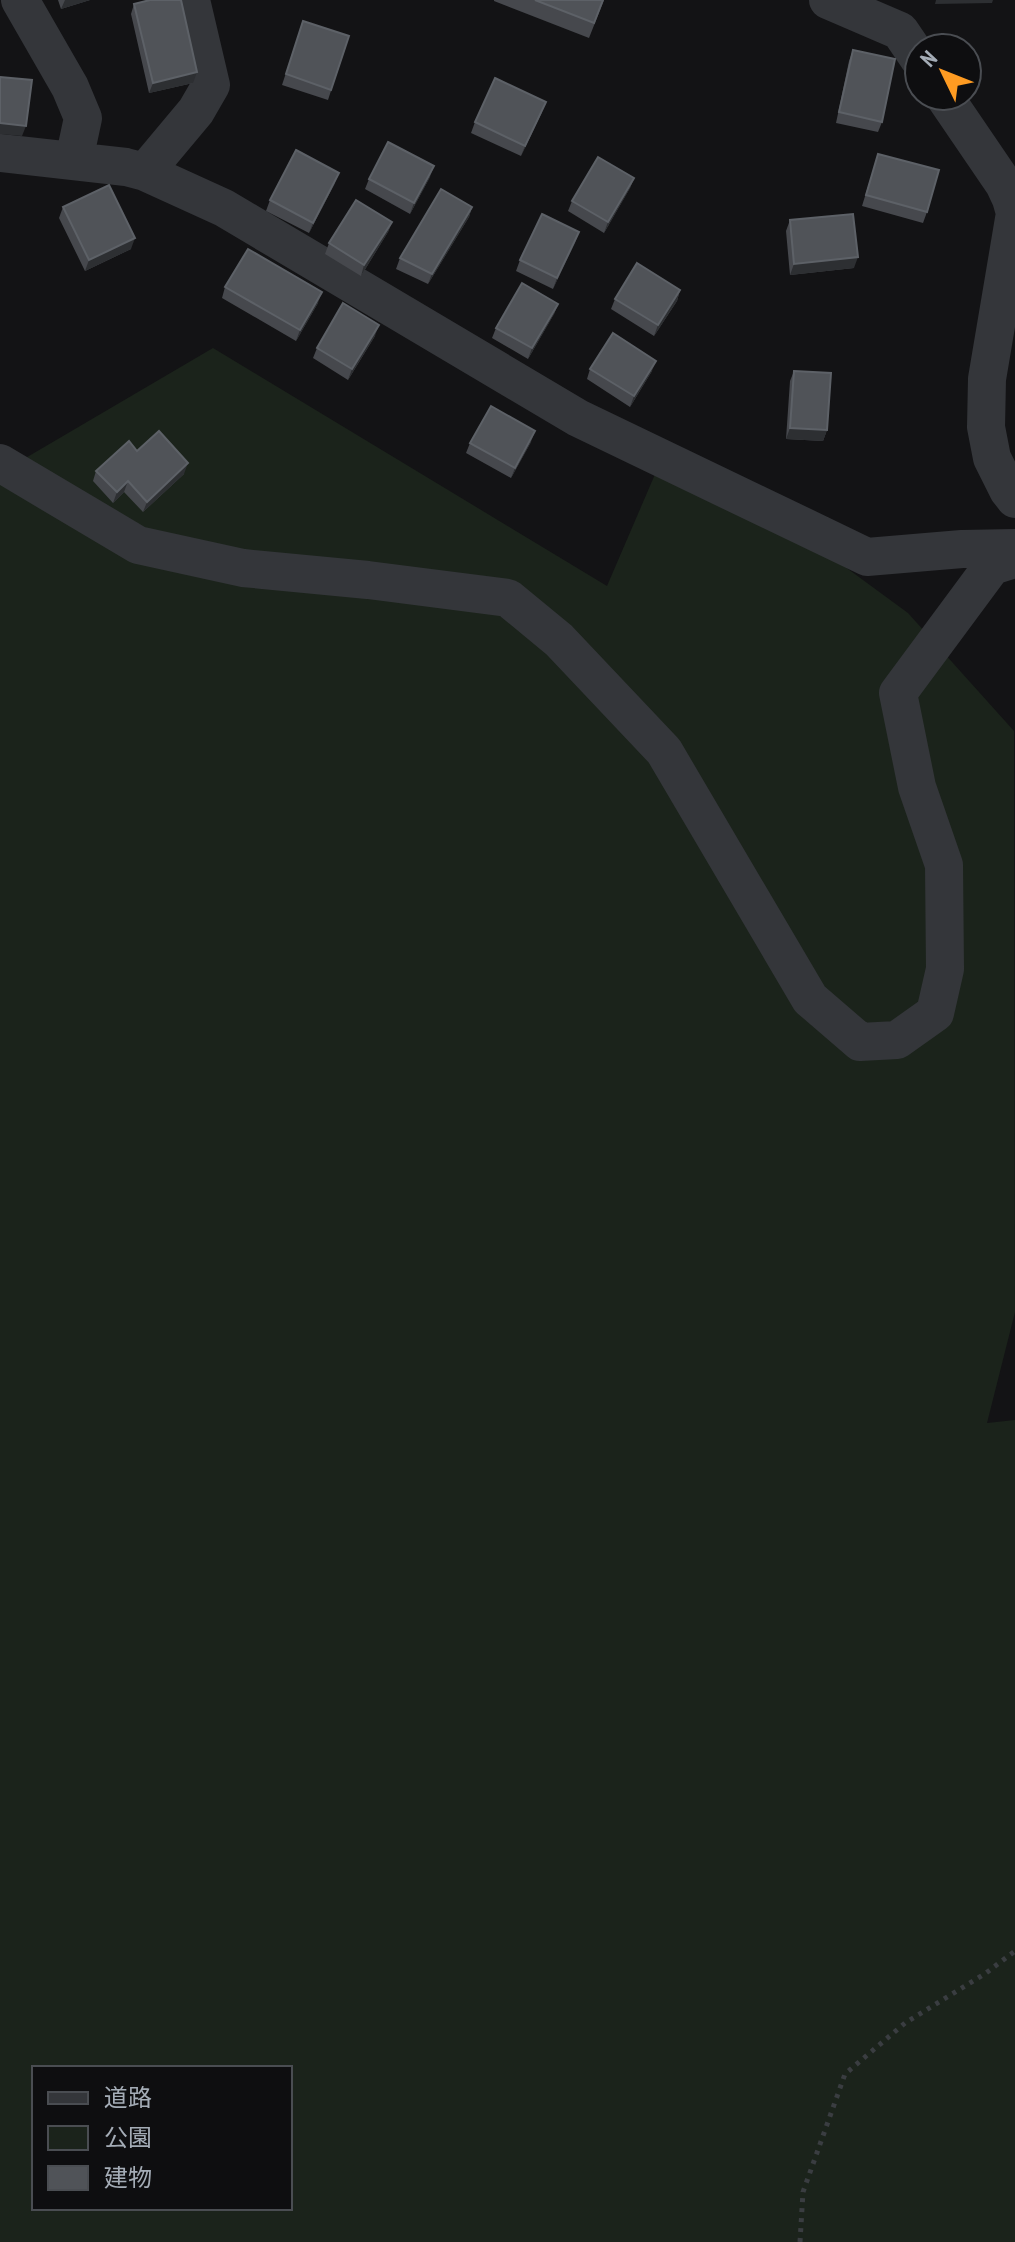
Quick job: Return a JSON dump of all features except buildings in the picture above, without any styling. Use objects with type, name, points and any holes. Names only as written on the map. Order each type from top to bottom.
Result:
[{"type":"street","points":[[20,0],[70,87],[83,118],[74,160]]},
{"type":"street","points":[[145,172],[196,111],[211,85],[191,0]]},
{"type":"street","points":[[828,0],[908,30]]},
{"type":"street","points":[[955,112],[1004,184],[1015,213],[987,379],[986,427],[992,458],[1015,499]]},
{"type":"street","points":[[0,153],[126,167],[145,172],[224,208],[578,418],[867,557],[1015,548]]},
{"type":"street","points":[[0,463],[138,545],[243,568],[508,598],[559,640],[664,751],[810,999],[860,1042],[897,1040],[935,1013],[945,969],[944,865],[917,787],[898,693],[992,566],[1015,559]]},
{"type":"path","points":[[800,2242],[803,2192],[845,2074],[905,2023],[986,1973],[1015,1951]]},
{"type":"green space","points":[[213,348],[607,586],[656,472],[833,558],[908,613],[1014,731],[1015,1312],[987,1423],[1015,1420],[1015,2242],[0,2242],[0,473]]}]
